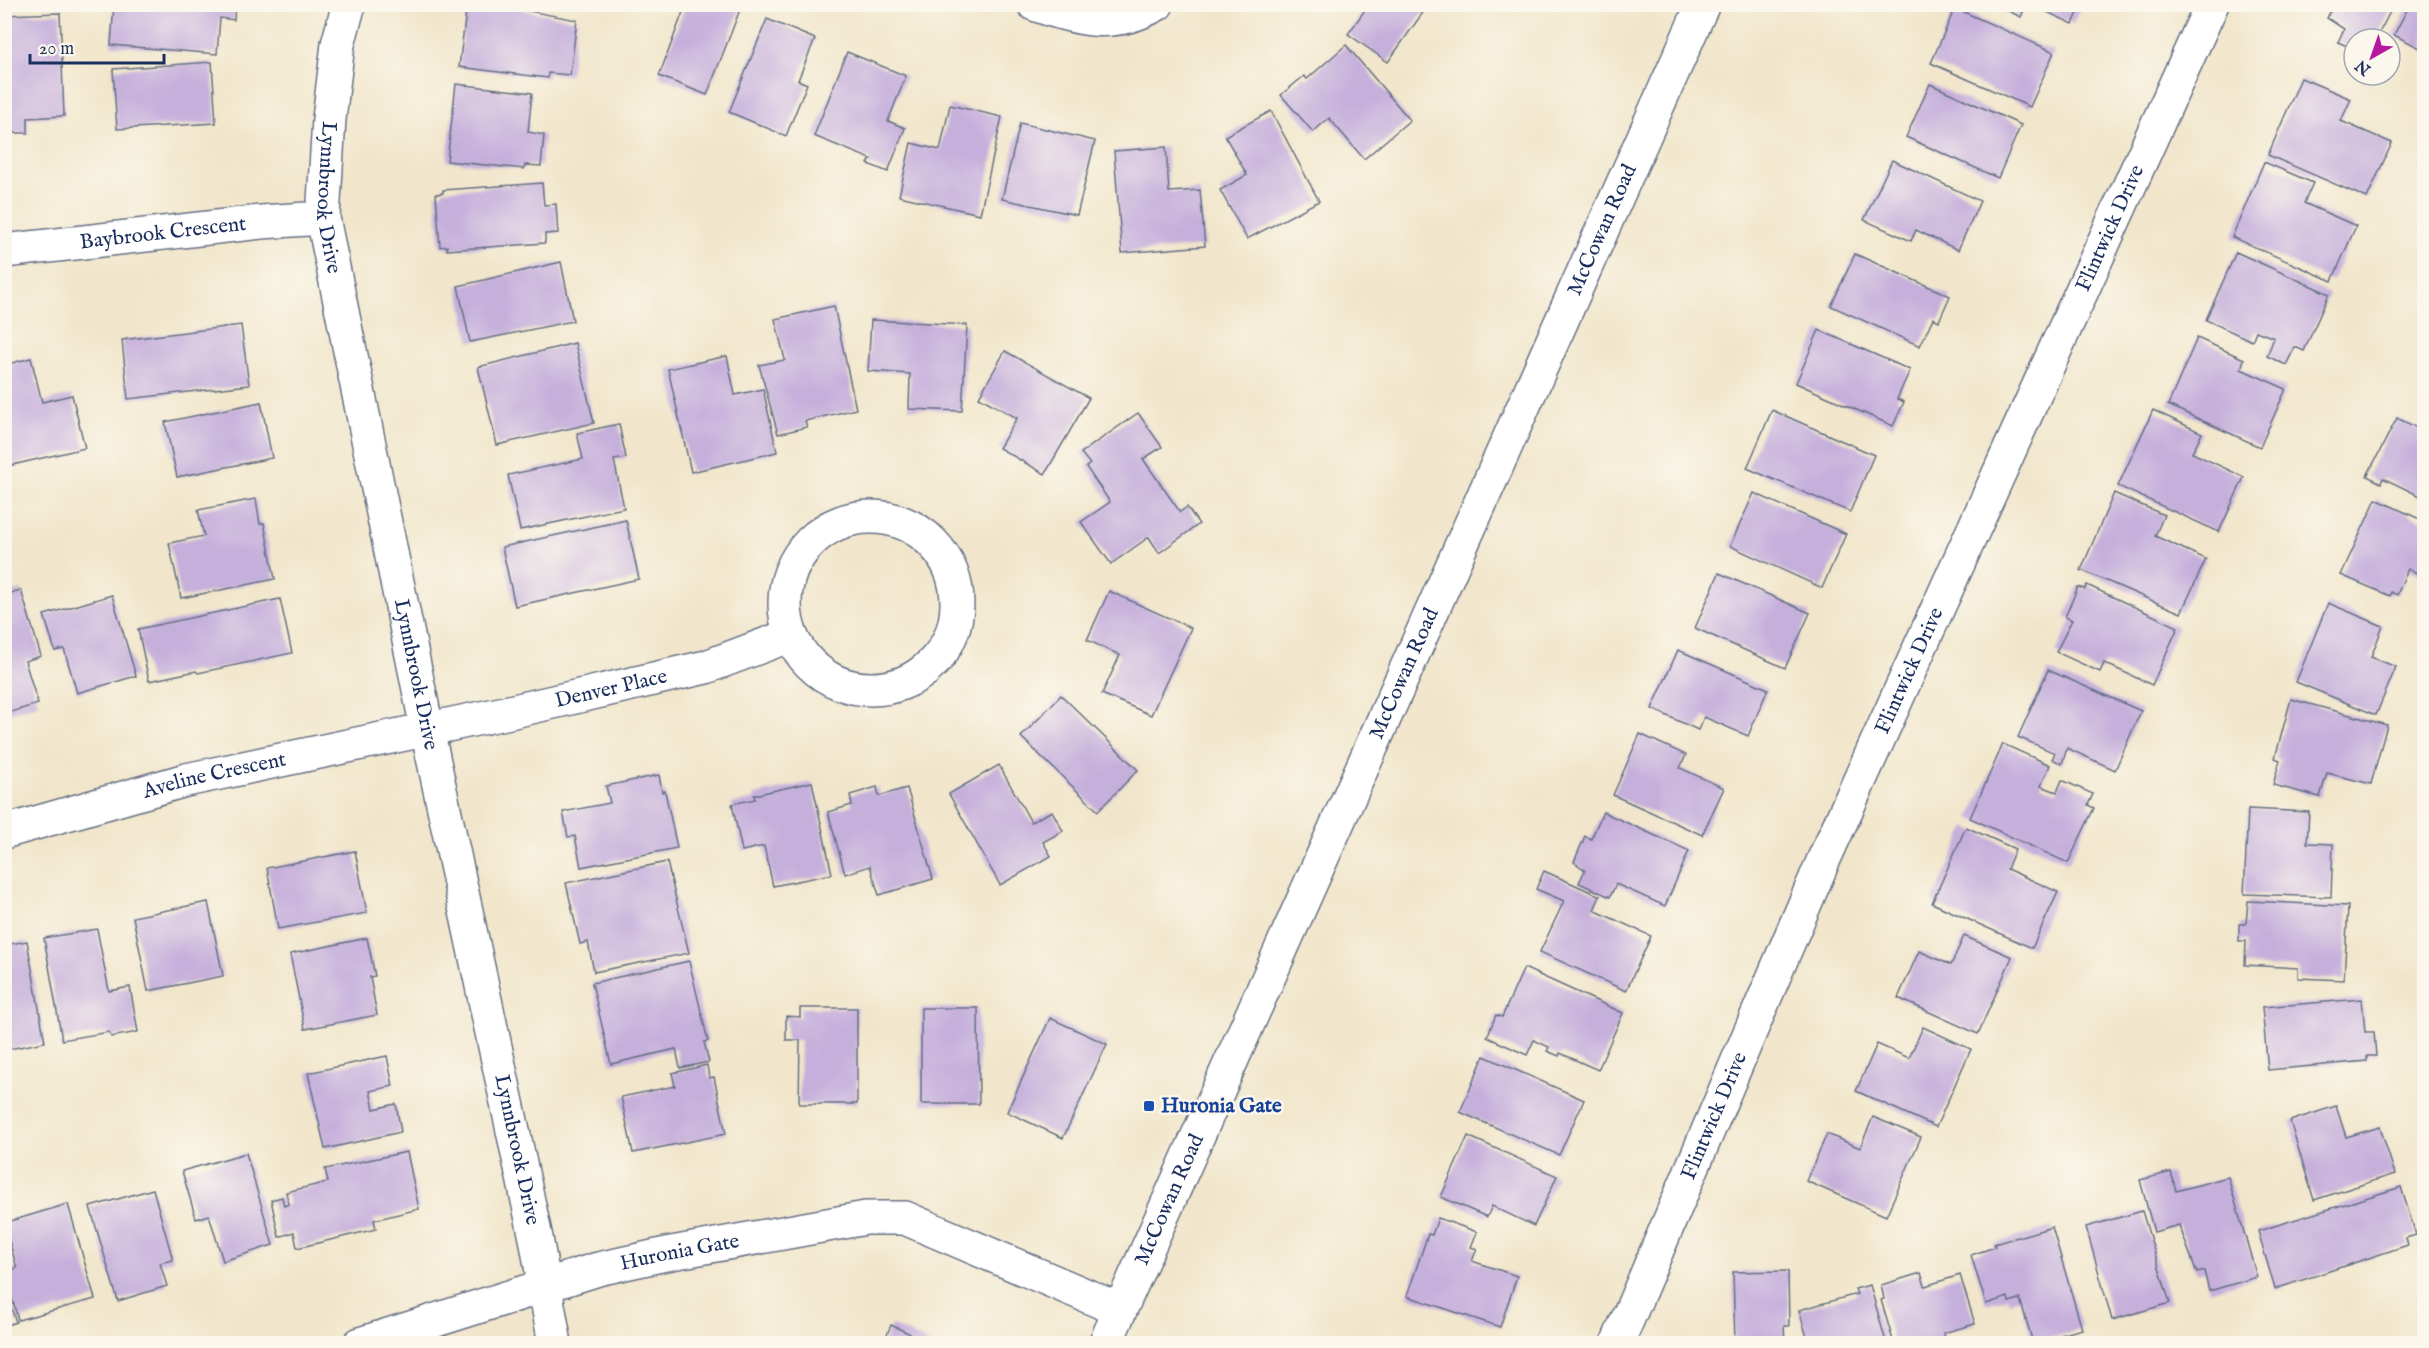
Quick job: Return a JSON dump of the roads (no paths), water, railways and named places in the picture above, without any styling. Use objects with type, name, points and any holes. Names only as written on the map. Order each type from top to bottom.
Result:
[{"type":"street","name":"Lynnbrook Drive","points":[[349,4],[338,44],[329,119],[323,218],[427,729],[534,1226],[555,1344]]},
{"type":"street","points":[[1034,4],[1101,21],[1135,16],[1157,4]]},
{"type":"street","name":"McCowan Road","points":[[1105,1344],[1703,4]]},
{"type":"street","name":"Flintwick Drive","points":[[1617,1344],[1824,859],[2212,4]]},
{"type":"street","name":"Baybrook Crescent","points":[[4,251],[249,223],[323,218]]},
{"type":"street","points":[[875,517],[903,523],[927,537],[946,560],[956,586],[957,614],[949,642],[932,664],[909,681],[882,689],[854,688],[828,677],[806,659],[791,635],[785,607],[789,579],[801,553],[821,533],[847,521],[875,517]]},
{"type":"street","name":"Denver Place","points":[[427,729],[706,667],[791,635]]},
{"type":"street","name":"Aveline Crescent","points":[[4,832],[186,780],[427,729]]},
{"type":"street","name":"Huronia Gate","points":[[544,1286],[598,1269],[666,1254],[866,1218],[905,1218],[1120,1310]]},
{"type":"street","points":[[360,1344],[544,1286]]},
{"type":"place","name":"Huronia Gate","points":[[1149,1106]]}]
